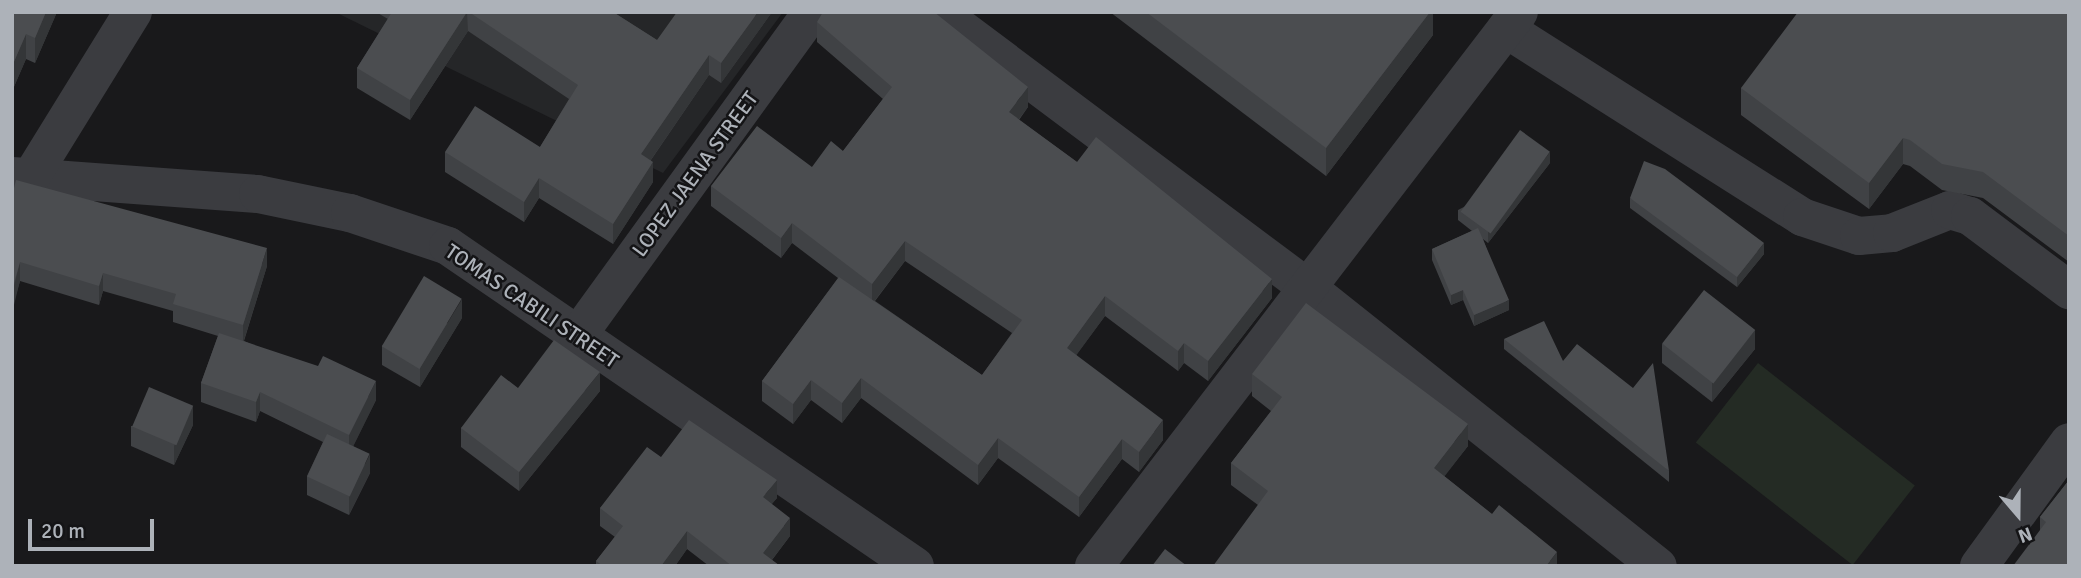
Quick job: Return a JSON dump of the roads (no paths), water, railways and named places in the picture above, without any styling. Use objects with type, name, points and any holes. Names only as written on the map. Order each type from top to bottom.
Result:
[{"type":"street","points":[[22,176],[133,12]]},
{"type":"street","name":"LOPEZ JAENA STREET","points":[[578,335],[812,12]]},
{"type":"street","points":[[939,12],[1308,288],[1658,566]]},
{"type":"street","points":[[1094,566],[1512,21],[1802,217],[1858,236],[1892,233],[1950,210],[1970,216],[2069,290]]},
{"type":"street","name":"TOMAS CABILI STREET","points":[[22,176],[258,194],[350,213],[448,246],[915,566]]},
{"type":"street","points":[[1979,566],[2069,442]]}]
